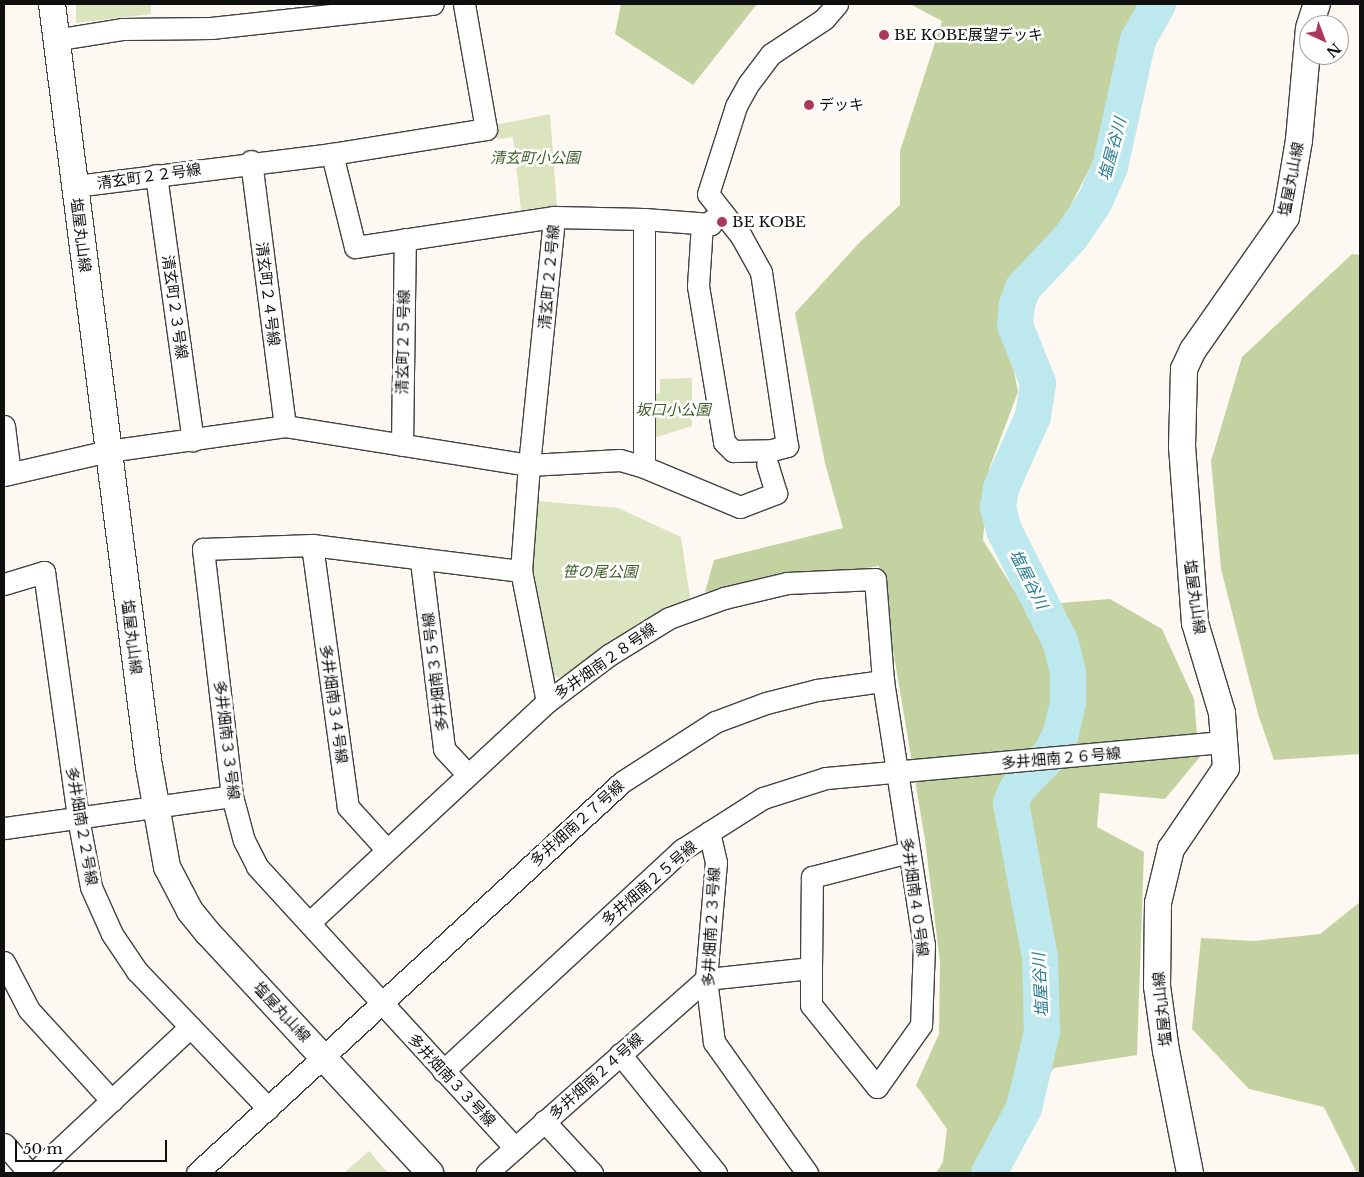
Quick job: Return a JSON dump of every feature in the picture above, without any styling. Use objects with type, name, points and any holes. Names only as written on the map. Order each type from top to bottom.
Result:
[{"type":"street","name":"塩屋丸山線","points":[[52,4],[54,40],[75,186],[155,807],[167,867],[190,911],[430,1173]]},
{"type":"street","points":[[54,40],[123,29],[212,28],[433,4]]},
{"type":"street","points":[[332,154],[486,129],[464,4]]},
{"type":"street","points":[[702,224],[698,286],[724,442],[733,451],[772,450],[787,446],[761,272],[741,236],[708,194],[736,106],[772,54],[824,19],[836,4]]},
{"type":"street","name":"塩屋丸山線","points":[[1190,1173],[1166,1050],[1158,986],[1158,903],[1170,848],[1226,768],[1222,713],[1195,623],[1182,447],[1184,369],[1193,350],[1286,217],[1299,140],[1306,65]]},
{"type":"street","name":"清玄町２２号線","points":[[75,186],[251,161],[332,154],[355,247],[554,217],[529,465],[521,571],[546,702]]},
{"type":"street","name":"清玄町２４号線","points":[[251,161],[285,426]]},
{"type":"street","name":"清玄町２３号線","points":[[156,175],[193,440]]},
{"type":"street","points":[[554,217],[644,219],[711,224],[717,205]]},
{"type":"street","points":[[644,219],[644,467]]},
{"type":"street","name":"清玄町２５号線","points":[[402,445],[405,240]]},
{"type":"street","points":[[4,426],[7,474],[108,451],[285,426],[529,465],[620,460],[644,467],[740,507],[776,493],[767,464]]},
{"type":"street","name":"多井畑南３３号線","points":[[515,1148],[257,866],[244,841],[232,796],[203,549],[312,545],[421,561],[521,571]]},
{"type":"street","name":"多井畑南３４号線","points":[[312,545],[348,807],[386,849]]},
{"type":"street","name":"多井畑南３５号線","points":[[421,561],[444,749],[467,774]]},
{"type":"street","name":"多井畑南２２号線","points":[[4,584],[44,572],[78,818],[92,886],[112,934],[137,971],[268,1108]]},
{"type":"street","name":"多井畑南２８号線","points":[[310,922],[386,849],[546,702],[609,655],[669,618],[724,598],[788,583],[875,579],[883,681],[896,774]]},
{"type":"street","name":"多井畑南２７号線","points":[[197,1173],[322,1055],[622,782],[715,722],[766,703],[817,690],[883,681]]},
{"type":"street","name":"多井畑南２６号線","points":[[896,774],[1225,742]]},
{"type":"street","name":"多井畑南２５号線","points":[[443,1070],[684,849],[709,832],[763,798],[826,778],[896,774]]},
{"type":"street","name":"多井畑南４０号線","points":[[811,968],[811,1005],[877,1087],[921,1025],[924,945],[896,774]]},
{"type":"street","points":[[4,828],[232,796]]},
{"type":"street","name":"多井畑南２３号線","points":[[709,832],[716,862],[706,979],[714,1042],[807,1173]]},
{"type":"street","points":[[706,979],[811,968],[812,877],[909,852]]},
{"type":"street","points":[[4,962],[29,1010],[112,1101]]},
{"type":"street","name":"多井畑南２４号線","points":[[487,1173],[706,979]]},
{"type":"street","points":[[34,1173],[190,1027]]},
{"type":"street","points":[[620,1054],[716,1173]]},
{"type":"street","points":[[544,1121],[592,1173]]},
{"type":"street","points":[[4,1144],[29,1173]]},
{"type":"green space","points":[[76,4],[151,4],[151,14],[76,23]]},
{"type":"green space","points":[[621,4],[757,4],[693,85],[615,34]]},
{"type":"green space","points":[[910,4],[1141,4],[1099,150],[1059,228],[1001,302],[1018,392],[989,469],[983,540],[1024,606],[1110,599],[1162,629],[1194,699],[1199,758],[1165,799],[1100,793],[1097,827],[1144,852],[1137,1055],[1054,1068],[985,1153],[995,1173],[936,1173],[943,1162],[947,1129],[916,1085],[939,1034],[940,962],[925,840],[879,566],[705,592],[714,560],[843,528],[825,463],[795,313],[860,242],[900,205],[900,151],[942,21]]},
{"type":"green space","name":"清玄町小公園","points":[[550,114],[557,206],[521,210],[513,137],[497,139],[495,125]]},
{"type":"green space","points":[[1352,254],[1360,255],[1360,754],[1274,760],[1258,714],[1221,569],[1211,461],[1242,357]]},
{"type":"green space","name":"坂口小公園","points":[[692,378],[692,426],[654,438],[655,394],[660,393],[660,379]]},
{"type":"green space","name":"笹の尾公園","points":[[537,501],[618,508],[681,537],[691,603],[562,678],[547,674],[531,546]]},
{"type":"green space","points":[[1360,902],[1360,1173],[1357,1173],[1324,1107],[1249,1089],[1192,1029],[1201,938],[1254,941],[1320,934]]},
{"type":"green space","points":[[369,1151],[388,1173],[344,1173]]},
{"type":"waterway","name":"塩屋谷川","points":[[989,1173],[1024,1108],[1042,1032],[1040,957],[1011,803],[1017,789],[1050,755],[1061,733],[1068,703],[1068,672],[1060,641],[1004,530],[998,507],[1001,488],[1033,416],[1038,383],[1015,325],[1017,304],[1023,288],[1070,238],[1094,203],[1110,167],[1138,40],[1158,4]]},
{"type":"place","name":"BE KOBE展望デッキ","points":[[884,35]]},
{"type":"place","name":"デッキ","points":[[809,105]]},
{"type":"place","name":"BE KOBE","points":[[722,222]]}]
